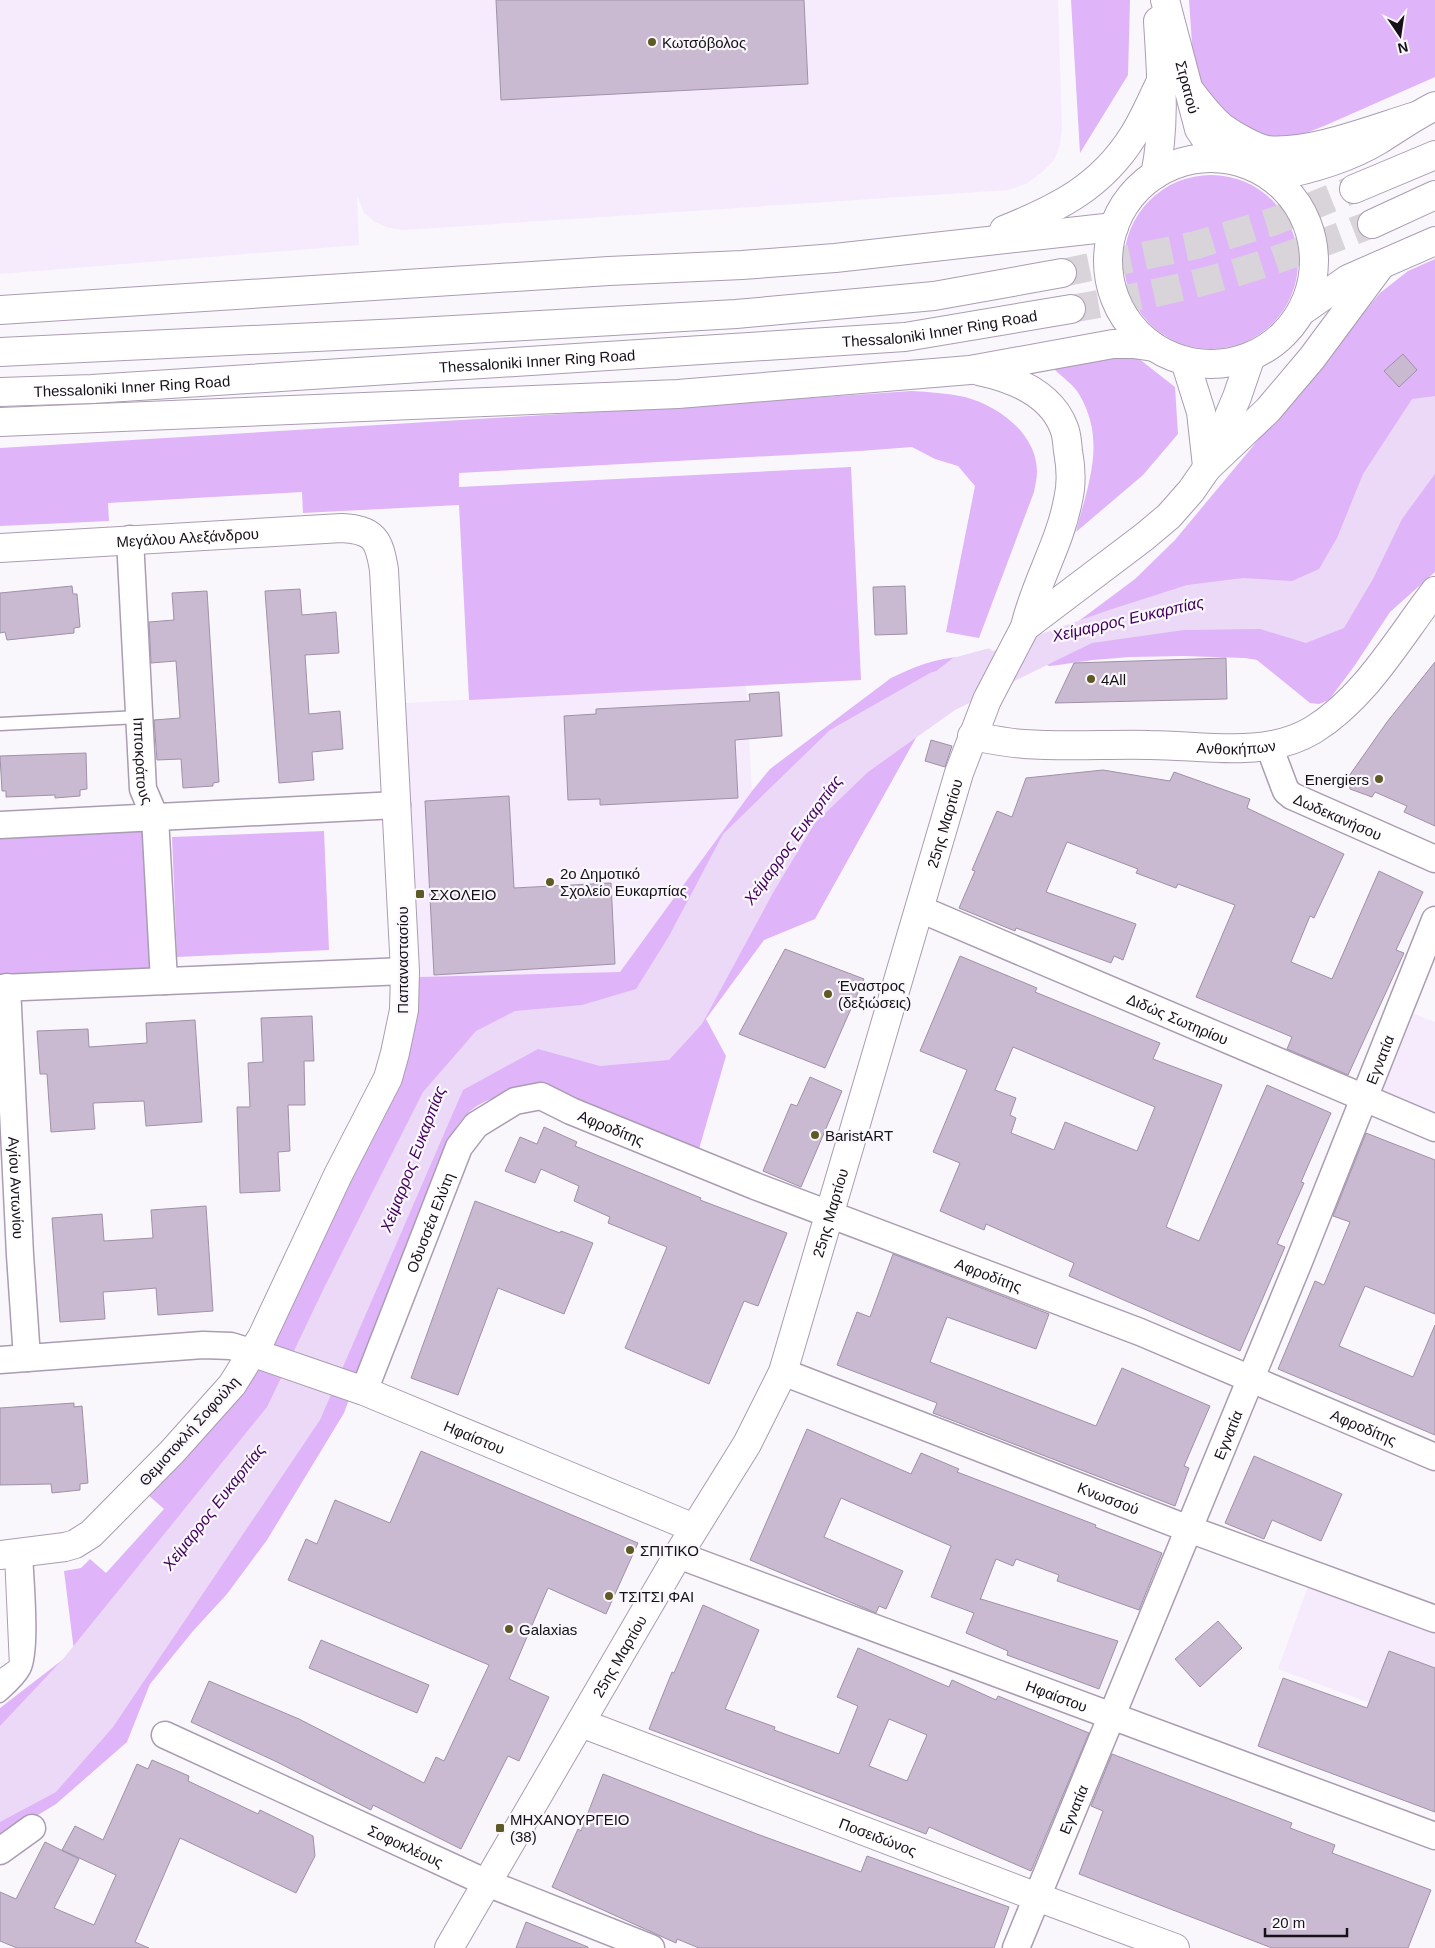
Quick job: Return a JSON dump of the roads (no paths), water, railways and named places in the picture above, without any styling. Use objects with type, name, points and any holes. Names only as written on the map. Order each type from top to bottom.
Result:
[{"type":"main road","name":"Στρατού","points":[[1156,0],[1174,84],[1203,137],[1209,144],[1231,160]]},
{"type":"main road","name":"Στρατού","points":[[1155,175],[1162,134],[1174,84],[1166,0]]},
{"type":"main road","points":[[975,242],[1046,213],[1087,188],[1110,166],[1174,84],[1221,127],[1265,150],[1298,149],[1329,142],[1426,111]]},
{"type":"main road","points":[[1271,178],[1305,171],[1337,160],[1379,140],[1426,111]]},
{"type":"main road","points":[[1354,189],[1435,156]]},
{"type":"main road","points":[[1302,311],[1310,290],[1314,268],[1312,238],[1308,224],[1293,198],[1271,178],[1252,167],[1231,160],[1200,159],[1184,162],[1155,175],[1142,185],[1130,198],[1114,227],[1109,244],[1109,278],[1113,294],[1129,324],[1140,337],[1154,347],[1185,361],[1202,364],[1236,362],[1252,356],[1280,338],[1302,311],[1348,279],[1435,241]]},
{"type":"main road","points":[[1372,224],[1435,195]]},
{"type":"main road","points":[[0,310],[609,271],[742,265],[835,258],[1114,227]]},
{"type":"main road","points":[[1208,468],[1268,410],[1312,358],[1381,265]]},
{"type":"main road","name":"Thessaloniki Inner Ring Road","points":[[0,352],[400,333],[736,314],[934,296],[1062,274]]},
{"type":"main road","name":"Thessaloniki Inner Ring Road","points":[[0,392],[112,388],[905,337],[974,327],[1071,309]]},
{"type":"main road","points":[[0,422],[624,397],[970,370],[1113,344],[1154,347]]},
{"type":"main road","points":[[1208,468],[1231,414],[1252,356]]},
{"type":"main road","points":[[1185,361],[1201,412],[1208,468]]},
{"type":"main road","points":[[970,370],[995,374],[1028,388],[1045,400],[1064,428],[1071,467],[1069,500],[1029,609],[1025,626]]},
{"type":"main road","name":"25ης Μαρτίου","points":[[449,1948],[694,1528],[748,1444],[783,1372],[959,773],[987,700],[1025,626],[1079,587],[1162,522],[1191,491],[1208,468]]},
{"type":"main road","name":"Μεγάλου Αλεξάνδρου","points":[[0,548],[342,528],[360,529],[373,536]]},
{"type":"main road","name":"Παπαναστασίου","points":[[254,1353],[338,1175],[388,1078],[404,1010],[405,971],[384,570],[382,556],[373,536]]},
{"type":"main road","name":"Ανθοκήπων","points":[[972,736],[1026,744],[1224,747],[1269,746],[1302,736],[1342,707],[1380,665],[1435,591]]},
{"type":"main road","name":"Ηφαίστου","points":[[254,1353],[359,1389],[694,1528]]},
{"type":"main road","name":"Θεμιστοκλή Σοφούλη","points":[[14,1554],[75,1544],[90,1534],[172,1452],[232,1385],[254,1353]]},
{"type":"main road","name":"Ποσειδώνος","points":[[581,1723],[1175,1948]]},
{"type":"street","name":"Ιπποκράτους","points":[[130,539],[143,788],[155,817],[164,981]]},
{"type":"street","name":"Δωδεκανήσου","points":[[1269,746],[1286,791],[1292,796],[1435,859]]},
{"type":"street","points":[[0,824],[397,805]]},
{"type":"street","name":"Διδώς Σωτηρίου","points":[[920,909],[1435,1128]]},
{"type":"street","name":"Εγνατία","points":[[1016,1948],[1251,1378],[1435,920]]},
{"type":"street","points":[[3,988],[405,971]]},
{"type":"street","name":"Αγίου Αντωνίου","points":[[3,988],[10,1255],[27,1358]]},
{"type":"street","name":"Αφροδίτης","points":[[541,1096],[746,1183],[1140,1332],[1435,1457]]},
{"type":"street","name":"Οδυσσέα Ελύτη","points":[[359,1389],[459,1147],[476,1125],[515,1101],[541,1096]]},
{"type":"street","points":[[0,1360],[203,1345],[231,1346],[254,1353]]},
{"type":"street","name":"Κνωσσού","points":[[783,1372],[1189,1528],[1435,1619]]},
{"type":"street","points":[[0,1681],[20,1667],[14,1554]]},
{"type":"street","name":"Ηφαίστου","points":[[678,1555],[1435,1836]]},
{"type":"street","name":"Σοφοκλέους","points":[[165,1734],[487,1883],[651,1948]]},
{"type":"street","points":[[0,1851],[32,1828]]},
{"type":"lane","points":[[0,724],[139,717]]},
{"type":"lane","points":[[0,1696],[15,1682],[24,1669],[29,1652],[14,1554]]},
{"type":"water","name":"Χείμαρρος Ευκαρπίας","points":[[1435,396],[1435,474],[1402,519],[1373,579],[1344,628],[1306,643],[1260,629],[1184,630],[1092,643],[955,710],[868,772],[815,823],[774,891],[702,1024],[669,1060],[600,1066],[538,1049],[463,1090],[320,1420],[113,1727],[56,1792],[0,1822],[0,1726],[63,1659],[267,1407],[325,1286],[423,1092],[476,1031],[515,1011],[582,1005],[636,989],[669,936],[723,834],[830,730],[930,673],[1109,610],[1187,585],[1243,578],[1292,581],[1319,569],[1337,538],[1363,474],[1412,399]]},
{"type":"waterway","name":"Χείμαρρος Ευκαρπίας","points":[[941,673],[955,662],[988,653]]},
{"type":"tunnel","points":[[1062,273],[1196,245],[1275,221],[1354,189]]},
{"type":"tunnel","points":[[1071,309],[1186,286],[1243,271],[1372,224]]},
{"type":"place","name":"Κωτσόβολος","points":[[652,42]]},
{"type":"place","name":"4All","points":[[1091,679]]},
{"type":"place","name":"Energiers","points":[[1379,779]]},
{"type":"place","name":"2ο Δημοτικό Σχολείο Ευκαρπίας","points":[[550,882]]},
{"type":"place","name":"ΣΧΟΛΕΙΟ","points":[[420,894]]},
{"type":"place","name":"Έναστρος (δεξιώσεις)","points":[[828,994]]},
{"type":"place","name":"BaristART","points":[[815,1135]]},
{"type":"place","name":"ΣΠΙΤΙΚΟ","points":[[630,1550]]},
{"type":"place","name":"ΤΣΙΤΣΙ ΦΑΙ","points":[[609,1596]]},
{"type":"place","name":"Galaxias","points":[[509,1629]]},
{"type":"place","name":"ΜΗΧΑΝΟΥΡΓΕΙΟ (38)","points":[[500,1828]]}]
